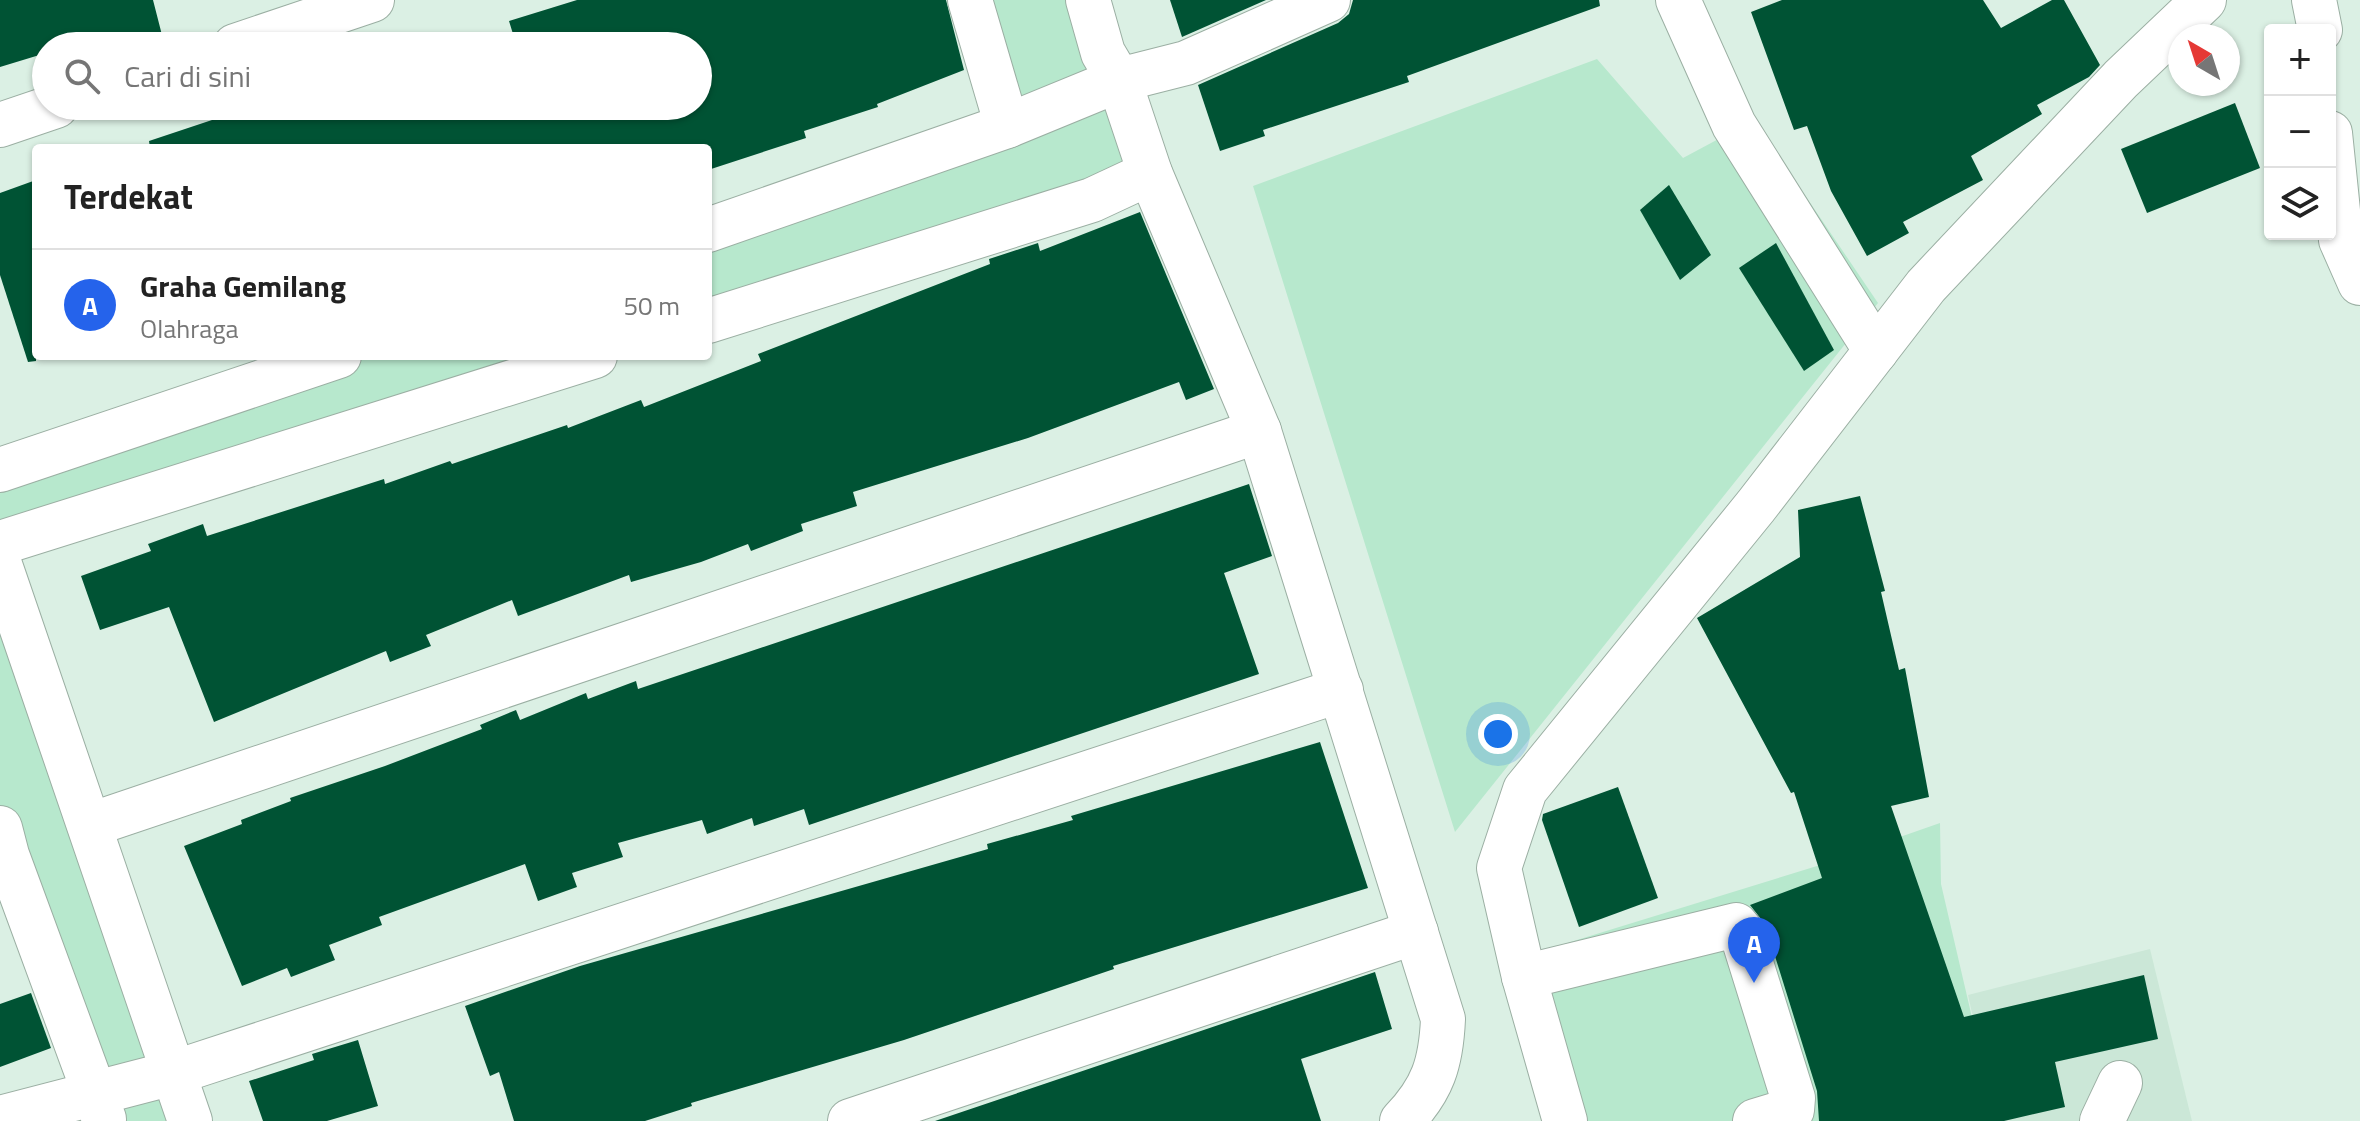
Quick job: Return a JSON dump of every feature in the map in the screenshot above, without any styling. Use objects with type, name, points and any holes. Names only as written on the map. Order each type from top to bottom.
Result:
[{"type":"street","points":[[277,32],[372,0]]},
{"type":"street","points":[[970,0],[1007,126]]},
{"type":"street","points":[[1088,0],[1103,53],[1119,80],[1150,173],[1259,431],[1443,1019],[1441,1062],[1417,1105],[1402,1121]]},
{"type":"street","points":[[712,229],[1007,126],[1119,80],[1186,63],[1328,0]]},
{"type":"street","points":[[1678,0],[1734,125],[1876,351]]},
{"type":"street","points":[[1565,1121],[1524,977],[1499,868],[1525,790],[1756,506],[1936,274],[2121,79],[2204,0]]},
{"type":"street","points":[[2314,0],[2319,24]]},
{"type":"street","points":[[0,125],[32,114]]},
{"type":"street","points":[[2334,168],[2341,240],[2360,283]]},
{"type":"street","points":[[712,320],[1092,200],[1150,173]]},
{"type":"street","points":[[0,470],[327,360]]},
{"type":"street","points":[[0,543],[571,360]]},
{"type":"street","points":[[90,825],[1259,431]]},
{"type":"street","points":[[0,565],[190,1121]]},
{"type":"street","points":[[0,1118],[99,1107],[173,1073],[1341,690]]},
{"type":"street","points":[[2,846],[99,1107]]},
{"type":"street","points":[[1524,977],[1736,925],[1741,931],[1793,1098],[1792,1110],[1755,1121]]},
{"type":"street","points":[[850,1121],[1416,932]]},
{"type":"shaded area","points":[[2150,949],[2192,1121],[1996,1121],[1968,995]]},
{"type":"green space","points":[[970,0],[1088,0],[1150,173],[712,320],[712,229],[1007,126]]},
{"type":"green space","points":[[1597,59],[1683,158],[1754,120],[1878,303],[1455,832],[1253,186]]},
{"type":"green space","points":[[327,360],[582,360],[0,543],[0,470]]},
{"type":"green space","points":[[0,565],[190,1121],[104,1121],[0,828]]},
{"type":"green space","points":[[1940,823],[1941,884],[1996,1121],[1577,1121],[1538,952],[1817,866]]},
{"type":"building","points":[[0,0],[153,0],[161,32],[32,32],[32,57],[0,67]]},
{"type":"building","points":[[577,0],[946,0],[964,70],[877,104],[878,107],[804,131],[806,138],[712,169],[712,144],[149,144],[149,141],[212,120],[712,120],[712,32],[512,32],[509,21]]},
{"type":"building","points":[[1170,0],[1266,0],[1182,37]]},
{"type":"building","points":[[1353,0],[1599,0],[1600,6],[1407,76],[1409,82],[1263,130],[1265,136],[1220,151],[1198,85],[1338,23],[1349,14]]},
{"type":"building","points":[[1782,0],[1983,0],[2001,28],[2052,0],[2064,0],[2100,65],[2089,77],[2037,105],[2042,114],[1971,156],[1983,180],[1903,222],[1909,233],[1867,256],[1831,191],[1807,126],[1794,130],[1751,12]]},
{"type":"building","points":[[2235,103],[2260,168],[2147,213],[2121,149]]},
{"type":"building","points":[[32,181],[32,360],[36,361],[28,362],[0,275],[0,193]]},
{"type":"building","points":[[1669,185],[1711,255],[1680,280],[1640,210]]},
{"type":"building","points":[[1140,212],[1214,389],[1186,400],[1179,382],[1028,438],[853,492],[857,506],[801,524],[803,531],[751,551],[748,544],[701,562],[631,582],[629,575],[518,616],[512,600],[426,635],[431,646],[390,662],[386,651],[214,722],[169,607],[100,630],[81,576],[151,551],[148,544],[203,524],[207,536],[384,479],[385,484],[567,425],[568,428],[641,400],[644,407],[761,361],[758,354],[990,264],[989,259],[1038,243],[1040,251]]},
{"type":"building","points":[[1776,243],[1834,350],[1804,371],[1739,268]]},
{"type":"building","points":[[1249,484],[1272,556],[1224,573],[1259,674],[809,825],[804,809],[754,826],[752,818],[707,834],[702,820],[618,843],[623,857],[572,873],[577,887],[538,901],[525,864],[379,917],[382,925],[329,945],[335,960],[291,977],[287,968],[242,986],[184,846],[242,824],[241,820],[291,801],[290,798],[482,729],[480,725],[516,710],[520,720],[586,693],[588,699],[636,681],[638,689]]},
{"type":"building","points":[[1860,496],[1885,591],[1881,592],[1899,670],[1905,668],[1929,797],[1891,806],[1964,1017],[2144,975],[2158,1039],[2055,1062],[2065,1107],[2004,1121],[1819,1121],[1817,1091],[1765,924],[1750,905],[1822,878],[1794,792],[1791,793],[1697,618],[1800,557],[1798,510]]},
{"type":"building","points":[[1320,742],[1368,888],[1113,966],[1114,969],[904,1040],[691,1103],[692,1106],[645,1121],[514,1121],[499,1072],[490,1076],[465,1006],[580,966],[988,849],[987,844],[1073,820],[1071,816]]},
{"type":"building","points":[[1618,787],[1658,898],[1579,927],[1542,820],[1543,814]]},
{"type":"building","points":[[1375,972],[1392,1029],[1301,1059],[1321,1121],[935,1121]]},
{"type":"building","points":[[31,993],[51,1048],[0,1067],[0,1004]]},
{"type":"building","points":[[358,1040],[378,1106],[327,1121],[263,1121],[249,1081],[314,1060],[312,1054]]},
{"type":"place","name":"Graha Gemilang","points":[[1754,983]]}]
